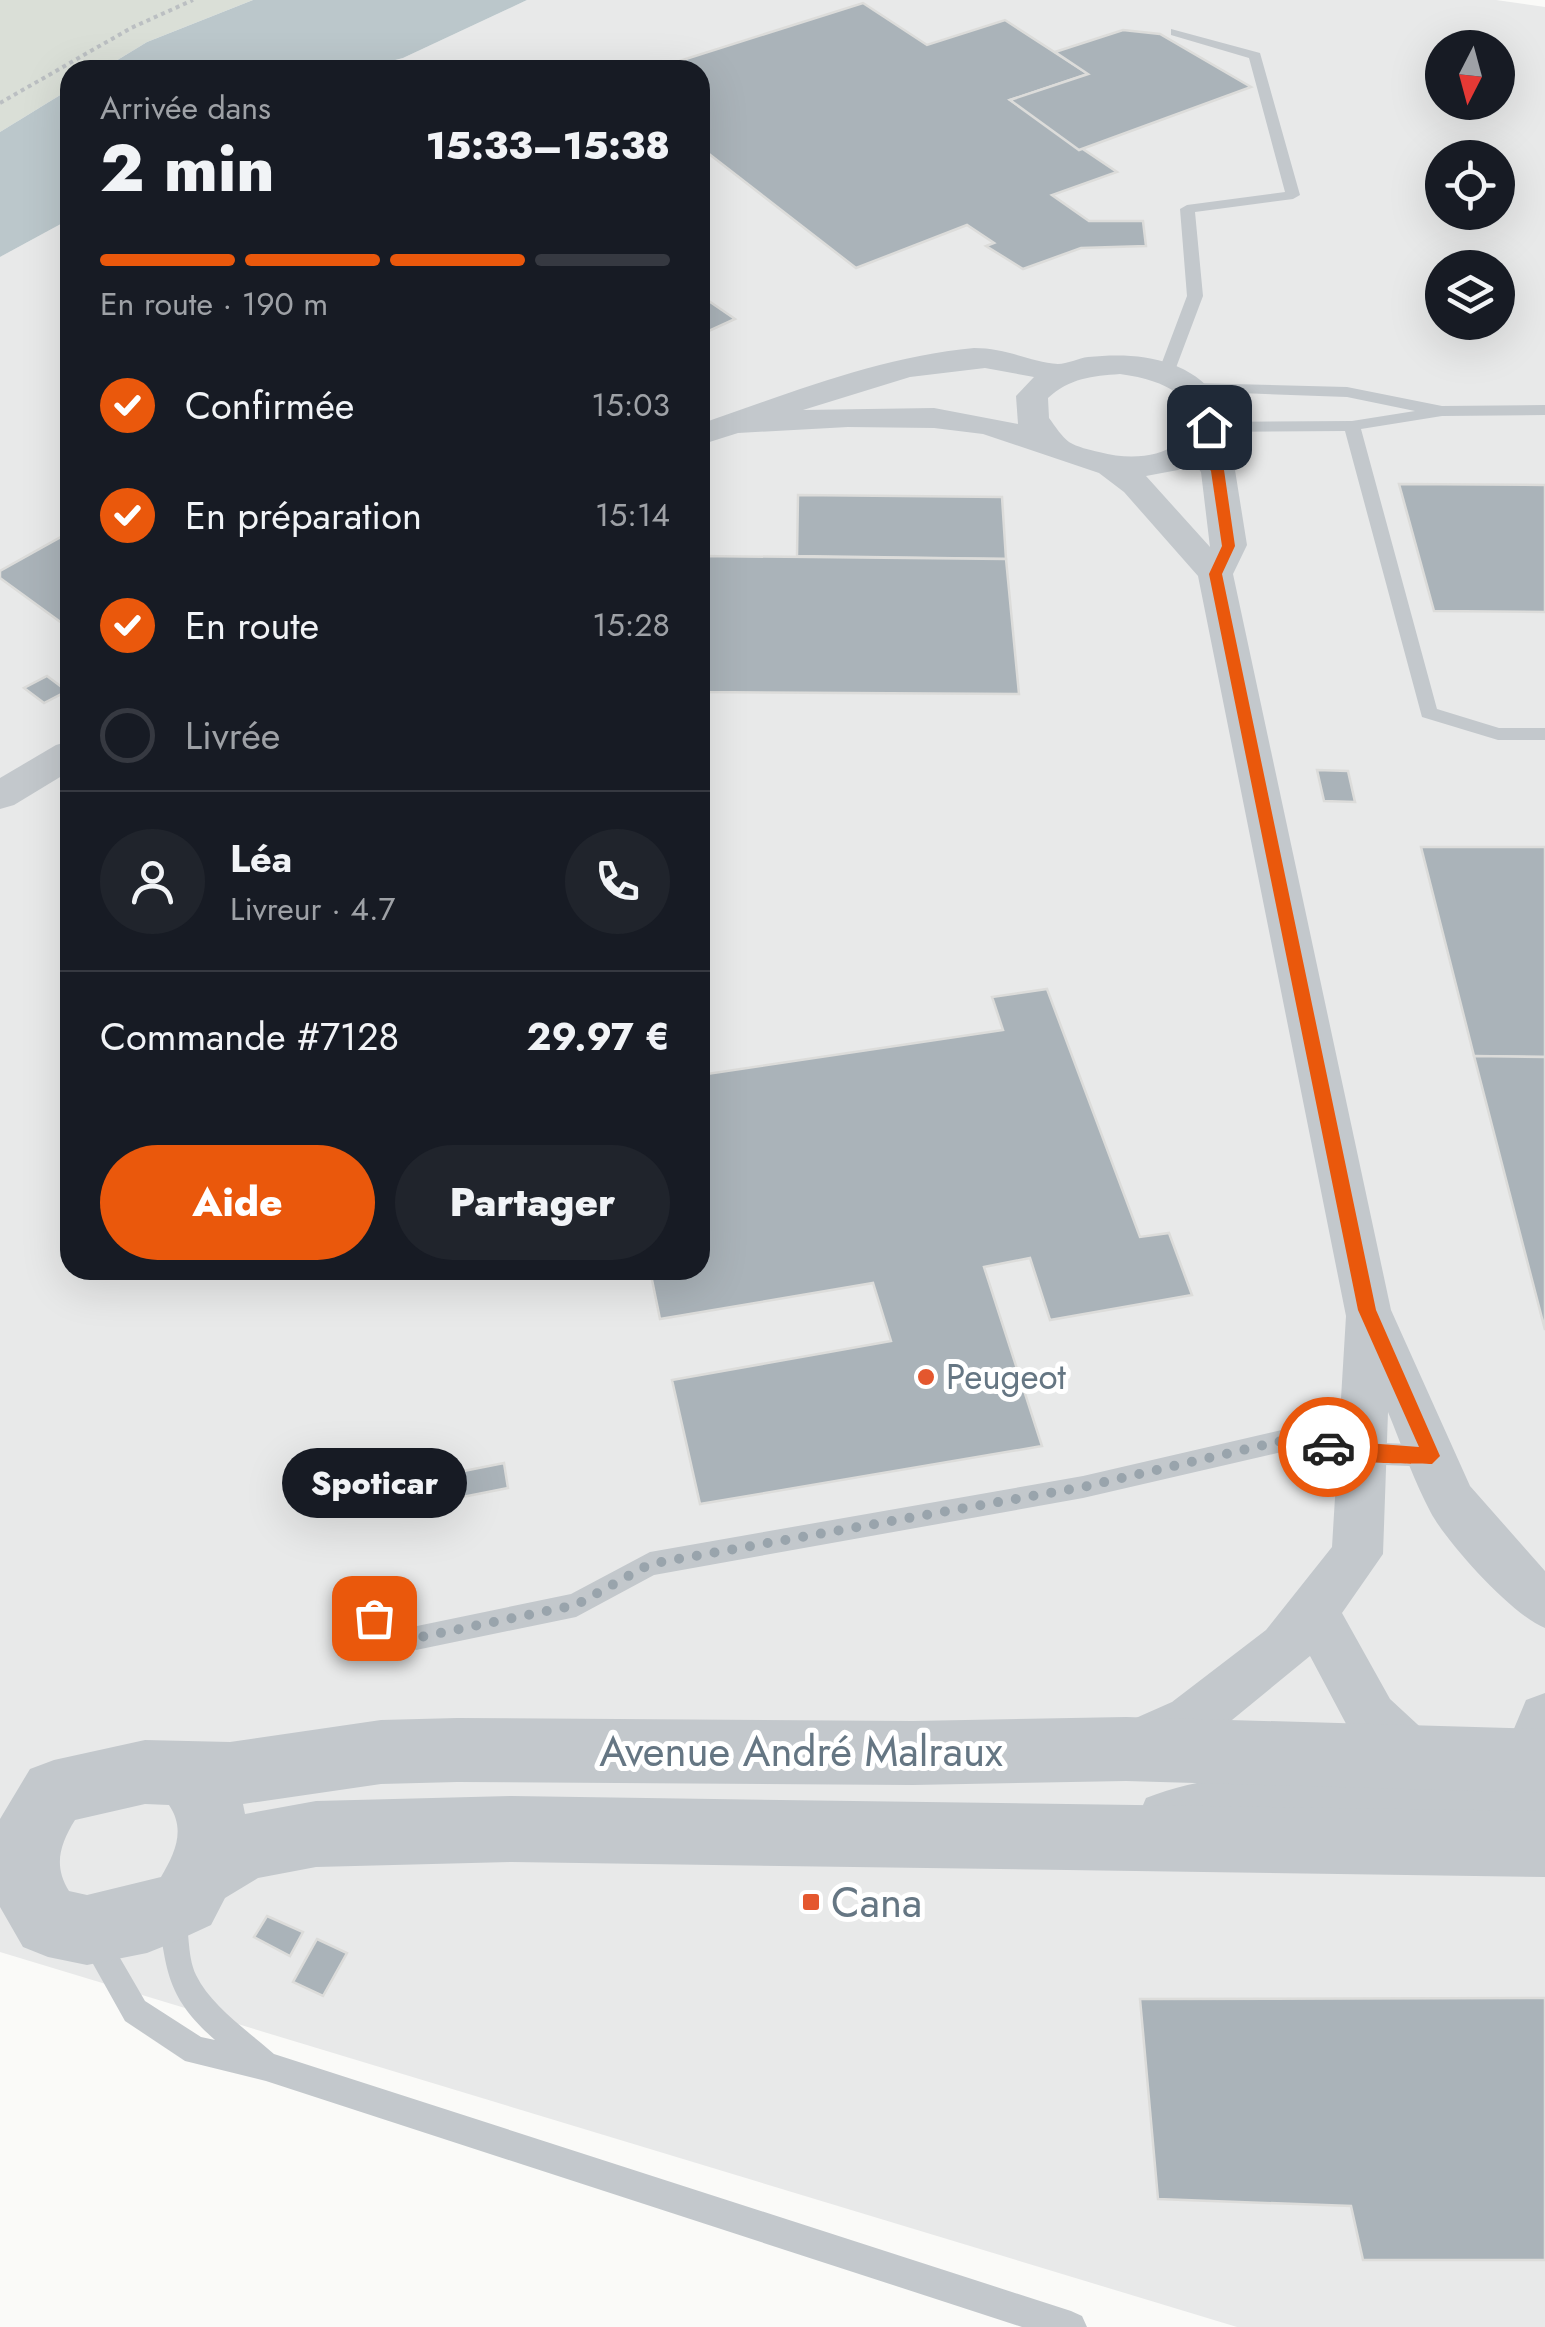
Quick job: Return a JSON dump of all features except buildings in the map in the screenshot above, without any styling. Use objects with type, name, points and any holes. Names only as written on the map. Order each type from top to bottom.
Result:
[{"type":"street","points":[[710,431],[873,378],[972,358],[1024,361],[1056,374]]},
{"type":"street","points":[[1057,449],[1039,435],[1030,418],[1030,402],[1039,386],[1056,374],[1109,363],[1179,380],[1208,407],[1203,437],[1218,470],[1229,546],[1216,574]]},
{"type":"street","points":[[873,378],[942,418]]},
{"type":"street","points":[[734,423],[903,416],[968,420],[1111,466],[1136,485],[1216,574],[1367,1310],[1451,1501],[1522,1584],[1545,1604]]},
{"type":"street","points":[[1111,466],[1160,462],[1203,437]]},
{"type":"street","points":[[0,796],[60,760]]},
{"type":"street","points":[[1126,1749],[1192,1720],[1285,1647],[1356,1554],[1367,1310]]},
{"type":"street","points":[[1312,1610],[1371,1718],[1416,1760],[1484,1806]]},
{"type":"street","name":"Avenue André Malraux","points":[[187,1773],[230,1774],[381,1752],[457,1750],[878,1754],[1126,1749],[1541,1762]]},
{"type":"street","name":"Avenue André Malraux","points":[[1066,1836],[1254,1801],[1484,1806],[1541,1762]]},
{"type":"street","points":[[145,1772],[187,1773],[212,1808],[212,1856],[186,1892],[147,1918],[40,1908],[25,1884],[27,1836],[22,1814],[54,1792],[85,1784],[145,1772]]},
{"type":"street","name":"Avenue André Malraux","points":[[186,1892],[246,1847],[316,1834],[512,1829],[1545,1844]]},
{"type":"lane","points":[[1176,32],[1255,56],[1293,195],[1186,210],[1195,296],[1179,380],[1347,392],[1442,410]]},
{"type":"lane","points":[[1203,437],[1352,426],[1442,410],[1545,410]]},
{"type":"lane","points":[[1352,426],[1429,713],[1498,734],[1545,734]]},
{"type":"lane","points":[[374,1618],[416,1638],[576,1605],[650,1564],[1083,1487],[1286,1440],[1361,1453],[1432,1456]]},
{"type":"lane","points":[[186,1892],[182,1980],[212,2016],[266,2066]]},
{"type":"lane","points":[[40,1908],[135,2011],[195,2051],[266,2066],[1071,2327]]},
{"type":"path","points":[[75,60],[131,28],[193,0]]},
{"type":"path","points":[[0,103],[60,69]]},
{"type":"shaded area","points":[[0,0],[253,0],[147,42],[117,60],[60,60],[60,95],[0,132]]},
{"type":"shaded area","points":[[253,0],[527,0],[395,60],[117,60],[147,42]]},
{"type":"shaded area","points":[[527,0],[1496,0],[1545,7],[1545,2327],[1237,2327],[0,1952],[0,257],[60,224],[60,1280],[710,1280],[710,60],[395,60]]},
{"type":"shaded area","points":[[60,95],[60,224],[0,257],[0,132]]},
{"type":"way so far","points":[[374,1618],[416,1638],[576,1605],[650,1564],[1083,1487],[1286,1440],[1328,1447]]},
{"type":"place","name":"Peugeot","points":[[926,1377]]},
{"type":"place","name":"Spoticar","points":[[374,1618]]},
{"type":"place","name":"Cana","points":[[811,1902]]},
{"type":"route","points":[[1209,427],[1197,446],[1218,470],[1229,546],[1216,574],[1367,1310],[1432,1456],[1361,1453],[1328,1447]]}]
